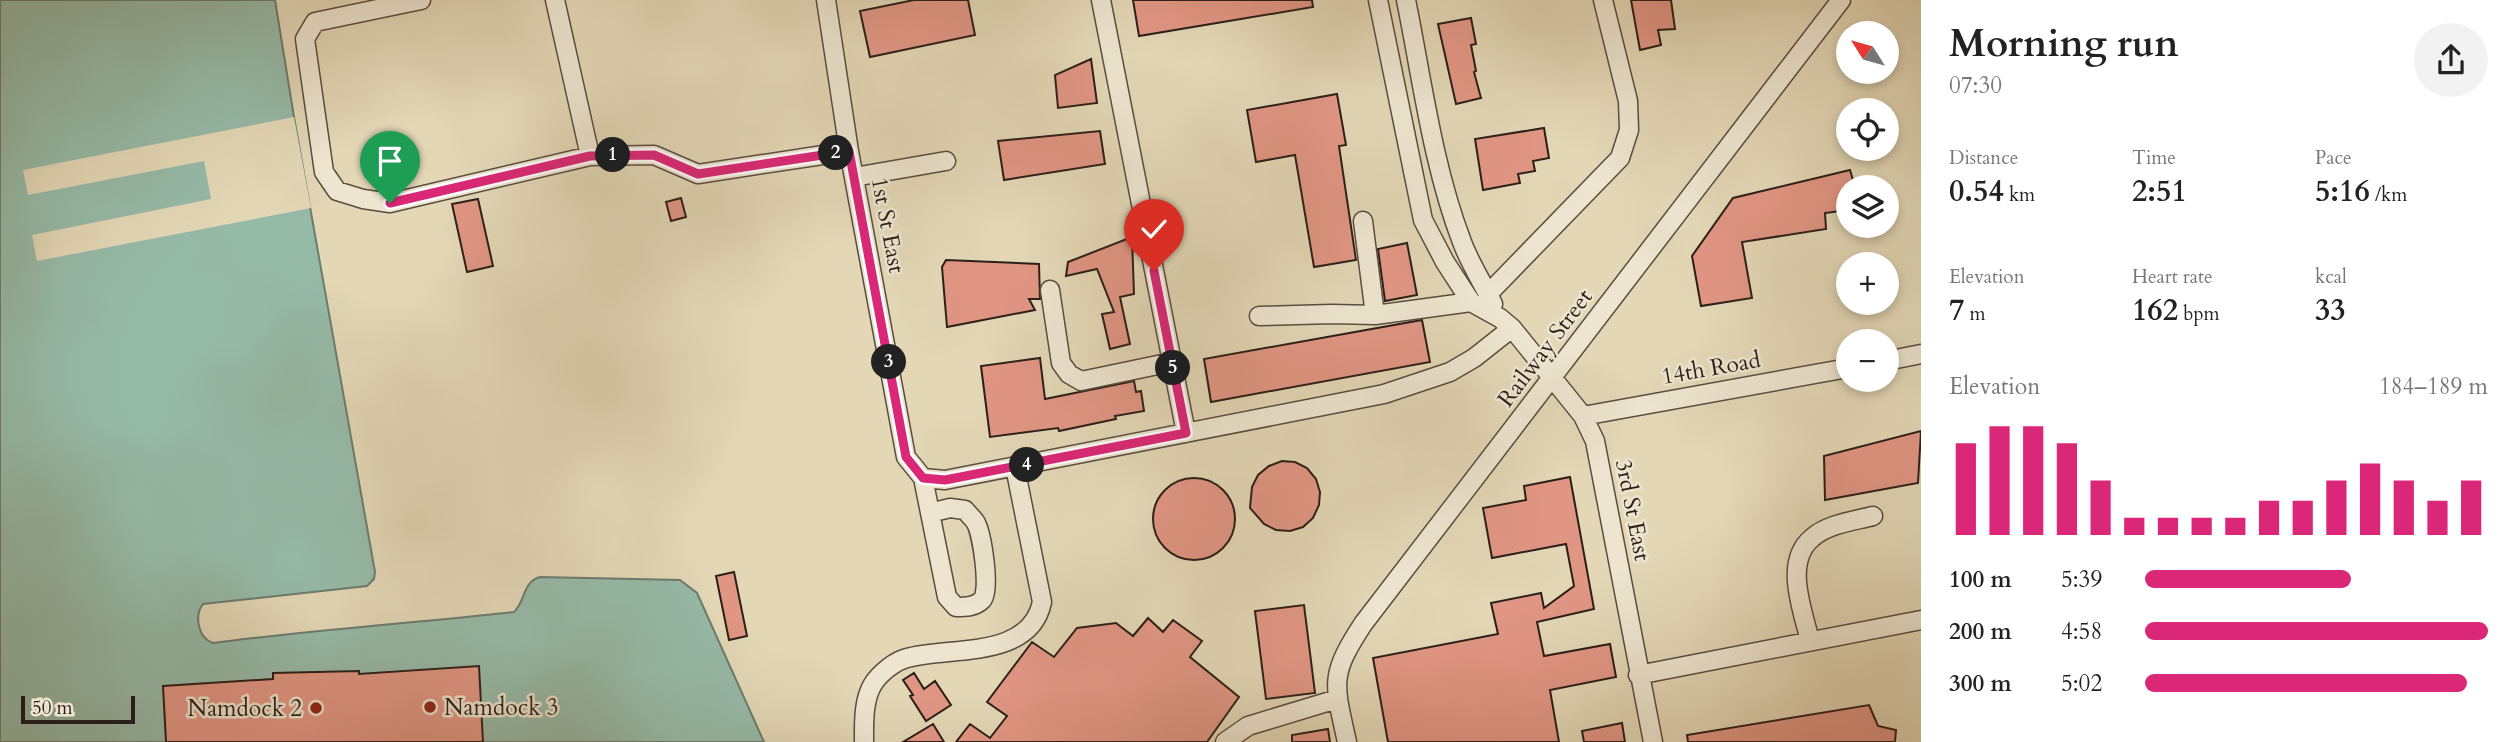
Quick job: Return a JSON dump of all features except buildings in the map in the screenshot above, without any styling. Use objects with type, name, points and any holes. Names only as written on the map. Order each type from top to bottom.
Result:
[{"type":"street","points":[[421,0],[314,22],[305,39],[324,172],[337,191],[390,203],[590,156],[654,155],[698,174],[849,151]]},
{"type":"street","points":[[555,0],[590,156]]},
{"type":"street","name":"1st St East","points":[[826,0],[849,151],[906,457],[923,478]]},
{"type":"street","points":[[1101,0],[1186,433]]},
{"type":"street","name":"3rd St East","points":[[1378,0],[1423,220],[1445,262],[1471,302],[1506,323]]},
{"type":"street","name":"3rd St East","points":[[1406,0],[1443,184],[1473,270],[1506,323],[1583,416],[1595,441],[1653,742]]},
{"type":"street","points":[[1488,294],[1620,158],[1629,130],[1628,101],[1603,0]]},
{"type":"street","name":"Railway Street","points":[[1347,742],[1337,699],[1336,673],[1348,646],[1841,0]]},
{"type":"street","points":[[854,177],[946,160]]},
{"type":"street","points":[[1363,221],[1376,315]]},
{"type":"street","points":[[1050,290],[1061,363],[1069,374],[1081,381],[1172,362]]},
{"type":"street","points":[[1259,316],[1332,313],[1376,315],[1471,302]]},
{"type":"street","points":[[930,513],[950,508],[965,510],[976,524],[988,582],[986,594],[981,601],[969,607],[956,607],[947,597],[930,513],[923,478],[945,480],[1384,394],[1450,372],[1474,358],[1506,323]]},
{"type":"street","points":[[1899,358],[1921,354]]},
{"type":"street","name":"14th Road","points":[[1583,416],[1836,370]]},
{"type":"street","points":[[864,742],[864,713],[872,685],[886,670],[905,658],[989,647],[1022,634],[1039,616],[1042,602],[1015,467]]},
{"type":"street","points":[[1810,641],[1797,583],[1797,561],[1811,538],[1836,526],[1873,516]]},
{"type":"street","points":[[1638,675],[1921,620]]},
{"type":"street","points":[[1225,742],[1248,726],[1337,699]]},
{"type":"shaded area","points":[[0,0],[275,0],[375,572],[374,579],[367,586],[203,604],[198,620],[201,632],[208,640],[213,643],[514,612],[527,587],[540,577],[680,580],[697,593],[764,742],[0,742]]},
{"type":"pier","points":[[294,117],[311,208],[37,261],[32,235],[211,199],[204,161],[28,195],[23,170]]},
{"type":"place","name":"Namdock 3","points":[[430,707]]},
{"type":"place","name":"Namdock 2","points":[[316,708]]},
{"type":"route","points":[[390,203],[590,156],[654,155],[698,174],[849,151],[906,457],[923,478],[945,480],[1186,433],[1154,271]]}]
